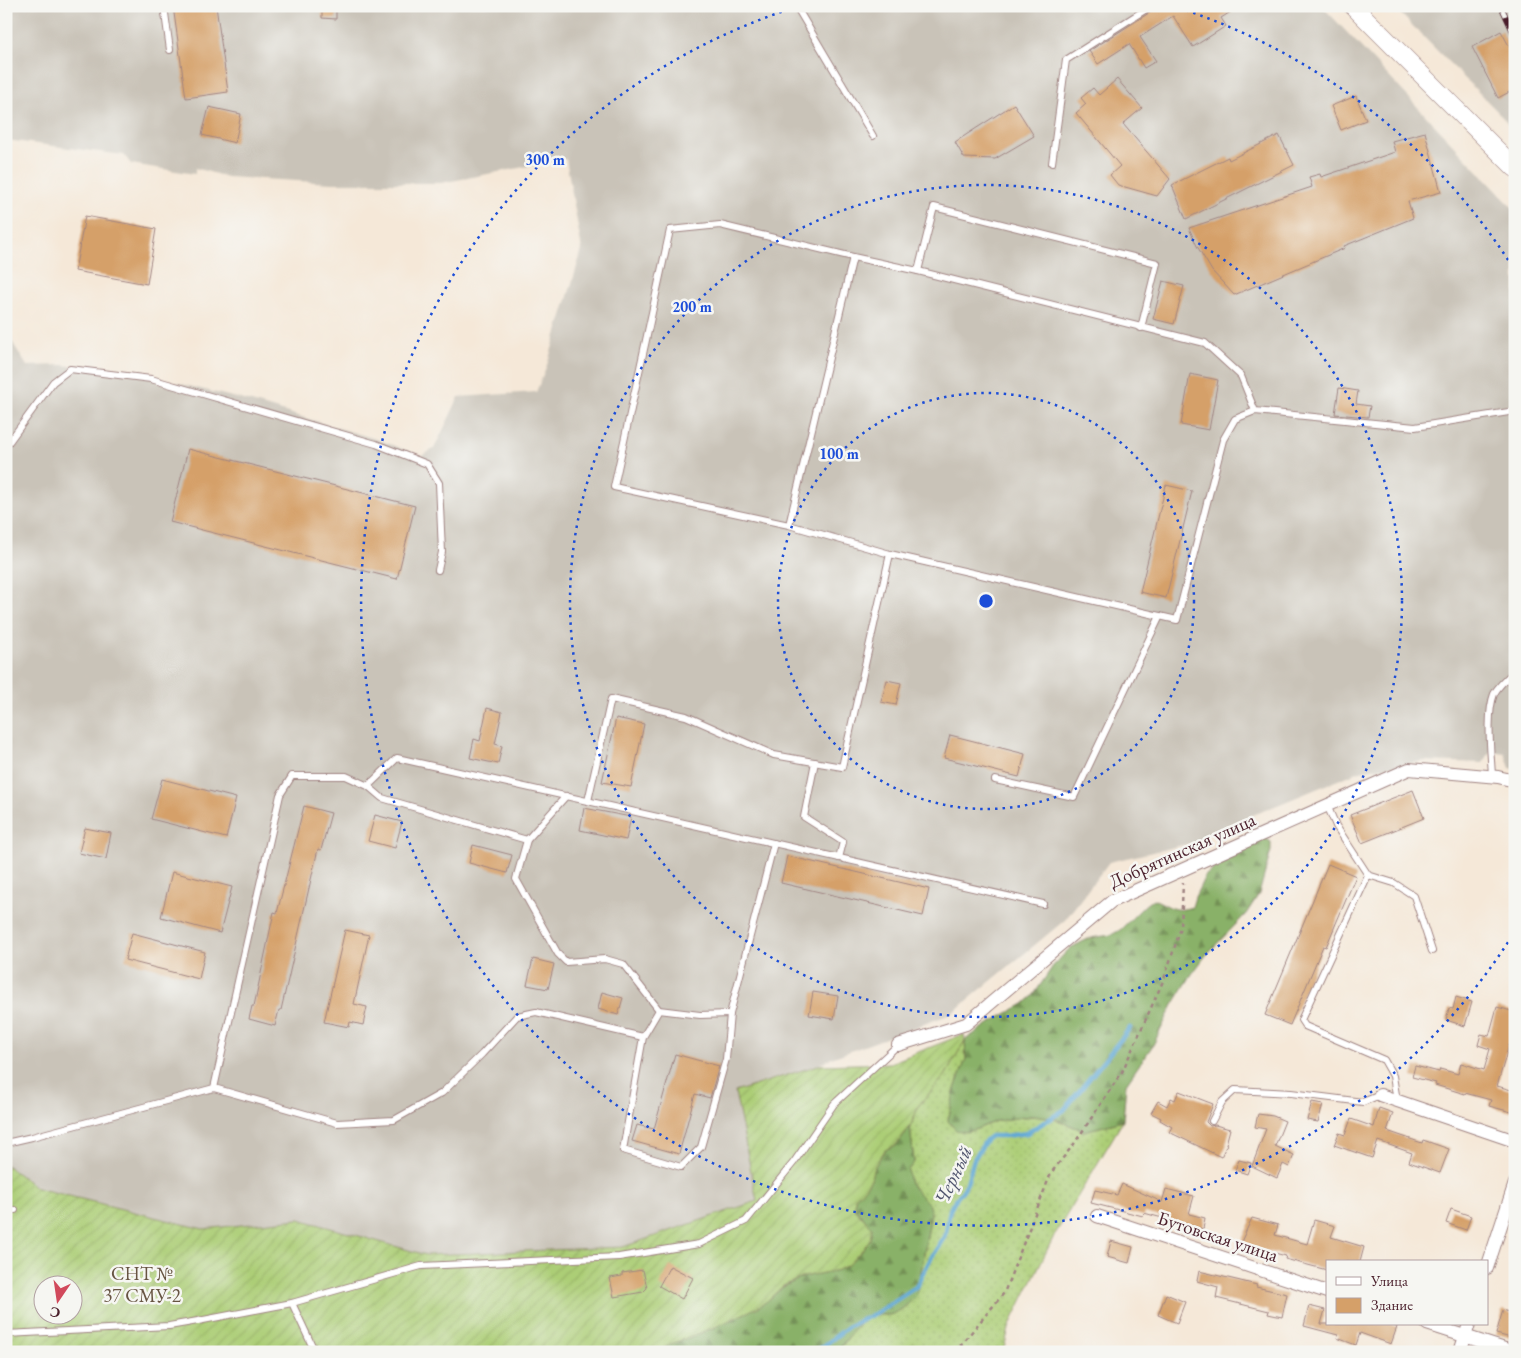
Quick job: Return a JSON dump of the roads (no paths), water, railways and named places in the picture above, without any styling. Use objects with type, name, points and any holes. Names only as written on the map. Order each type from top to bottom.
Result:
[{"type":"main road","points":[[1353,6],[1515,168]]},
{"type":"street","name":"Добрятинская улица","points":[[898,1045],[966,1024],[1112,901],[1408,769],[1492,776],[1515,781]]},
{"type":"street","points":[[1380,1095],[1515,1141]]},
{"type":"street","points":[[1488,1265],[1515,1183]]},
{"type":"street","name":"Бутовская улица","points":[[1096,1216],[1326,1292]]},
{"type":"street","points":[[1440,1326],[1467,1330],[1514,1352]]},
{"type":"street","points":[[1460,1352],[1467,1330]]},
{"type":"lane","points":[[164,6],[170,50]]},
{"type":"lane","points":[[796,6],[873,136]]},
{"type":"lane","points":[[1052,163],[1066,60],[1151,6]]},
{"type":"lane","points":[[918,272],[934,207],[1157,263],[1141,328]]},
{"type":"lane","points":[[1254,411],[1241,376],[1205,343],[720,225],[670,230],[614,487],[789,525],[890,554],[1177,620],[1223,440],[1235,419],[1254,411],[1415,428],[1515,411]]},
{"type":"lane","points":[[789,525],[853,257]]},
{"type":"lane","points":[[6,446],[53,382],[70,369],[151,379],[376,444],[427,464],[439,483],[442,552],[438,570]]},
{"type":"lane","points":[[588,801],[610,699],[686,716],[774,755],[842,767],[890,554]]},
{"type":"lane","points":[[995,780],[1074,797],[1160,616]]},
{"type":"lane","points":[[1492,776],[1490,717],[1495,694],[1515,671]]},
{"type":"lane","points":[[368,786],[397,758],[1043,904]]},
{"type":"lane","points":[[815,762],[804,817],[843,842],[839,858]]},
{"type":"lane","points":[[214,1088],[280,795],[292,776],[346,776],[368,786],[382,798],[527,840]]},
{"type":"lane","points":[[566,796],[527,840],[516,880],[558,954],[566,962],[605,959],[623,964],[659,1010],[700,1015],[730,1014]]},
{"type":"lane","points":[[1326,805],[1336,826],[1368,875],[1394,883],[1414,896],[1432,950]]},
{"type":"lane","points":[[659,1010],[643,1037],[622,1150],[681,1167],[700,1146],[726,1059],[730,1014],[774,843]]},
{"type":"lane","points":[[1368,875],[1301,1020],[1305,1026],[1384,1060],[1393,1076],[1397,1101]]},
{"type":"lane","points":[[6,1143],[214,1088],[337,1123],[394,1120],[442,1093],[482,1054],[516,1016],[536,1012],[643,1037]]},
{"type":"lane","points":[[6,1334],[169,1326],[292,1303],[421,1266],[619,1257],[699,1244],[746,1221],[794,1162],[834,1104],[898,1045]]},
{"type":"lane","points":[[1212,1121],[1222,1102],[1235,1090],[1291,1093],[1363,1102],[1380,1095]]},
{"type":"lane","points":[[6,1210],[14,1210]]},
{"type":"lane","points":[[292,1303],[315,1352]]},
{"type":"waterway","name":"Черный","points":[[816,1352],[849,1326],[876,1313],[916,1287],[943,1239],[953,1203],[967,1183],[974,1159],[986,1140],[991,1136],[1027,1133],[1064,1110],[1130,1028]]},
{"type":"railway","points":[[1501,6],[1515,36]]},
{"type":"park label","name":"СНТ № 37 СМУ-2","points":[[142,1284]]}]
